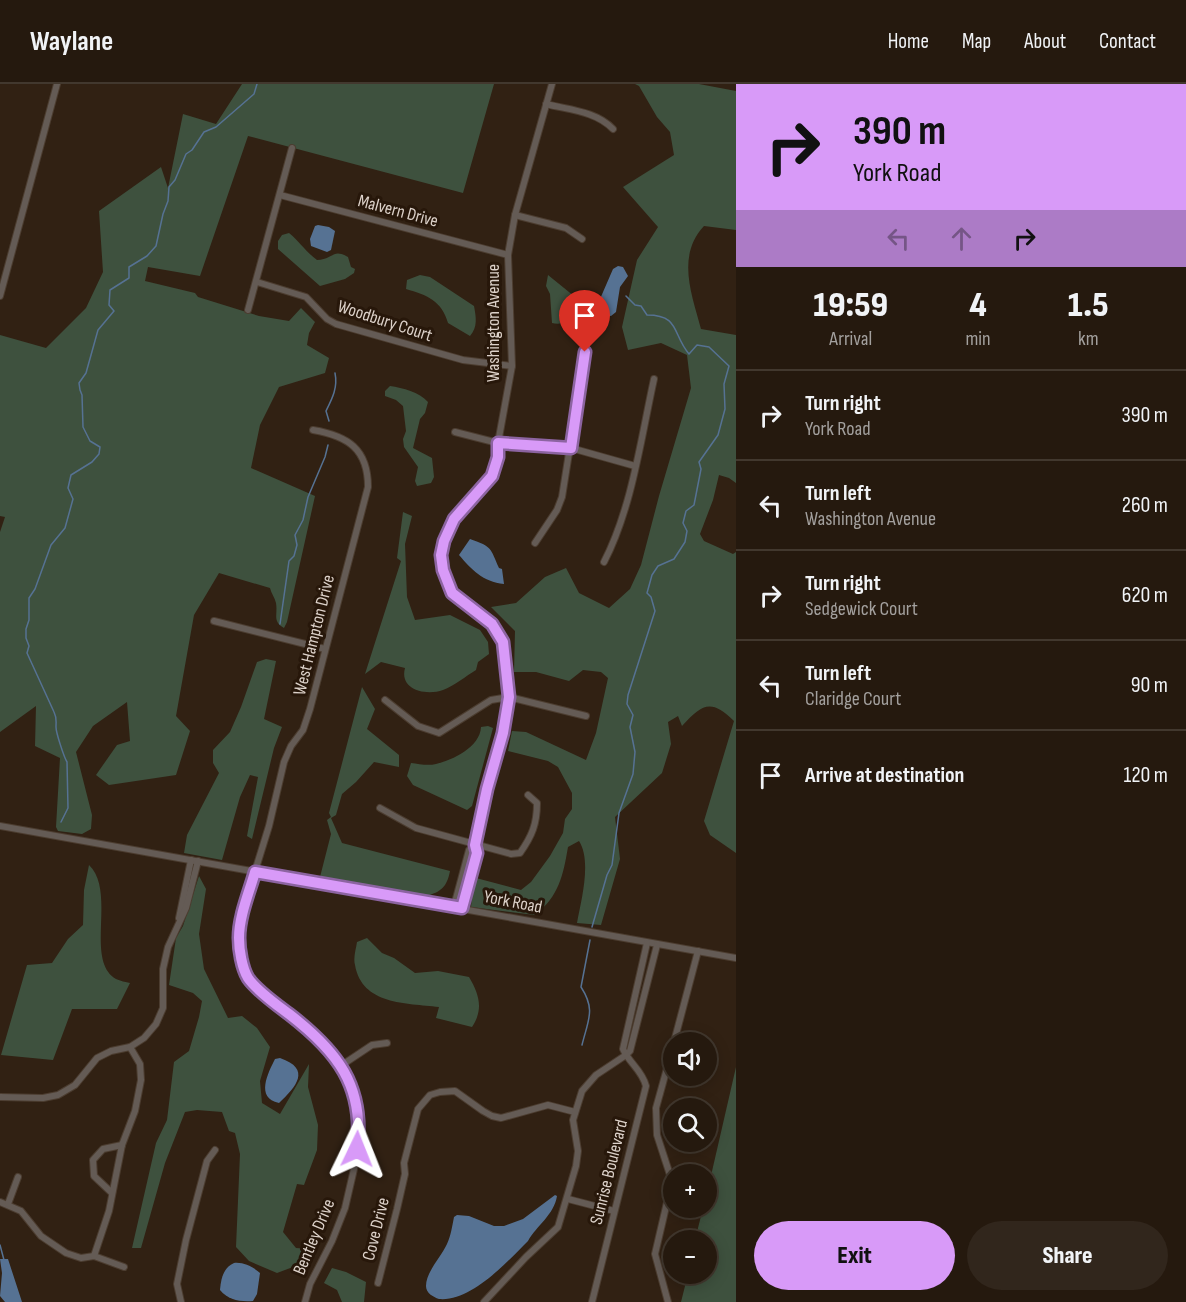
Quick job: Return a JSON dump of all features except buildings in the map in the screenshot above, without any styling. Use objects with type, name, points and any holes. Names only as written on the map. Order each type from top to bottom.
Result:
[{"type":"street","points":[[0,296],[57,84]]},
{"type":"street","name":"Washington Avenue","points":[[462,908],[477,853],[475,845],[487,789],[503,733],[509,697],[503,642],[492,624],[452,593],[443,570],[441,555],[444,541],[454,519],[492,476],[498,457],[498,443],[512,366],[508,255],[515,215],[552,84]]},
{"type":"street","points":[[546,104],[595,116],[613,129]]},
{"type":"street","points":[[248,310],[292,148]]},
{"type":"street","name":"Malvern Drive","points":[[280,195],[508,255]]},
{"type":"street","points":[[515,215],[566,228],[582,239]]},
{"type":"street","name":"Woodbury Court","points":[[257,282],[306,297],[327,319],[336,324],[463,360],[512,366]]},
{"type":"street","points":[[534,543],[562,497],[585,352]]},
{"type":"street","points":[[604,562],[624,509],[654,379]]},
{"type":"street","name":"West Hampton Drive","points":[[255,872],[284,762],[291,746],[303,730],[368,487],[368,470],[356,448],[335,434],[313,430]]},
{"type":"street","points":[[455,432],[498,443],[571,448],[635,466]]},
{"type":"street","points":[[214,621],[325,649]]},
{"type":"street","points":[[385,700],[418,726],[440,733],[491,700],[509,697],[586,716]]},
{"type":"street","points":[[380,808],[416,828],[511,854],[520,853],[532,836],[537,817],[537,803],[528,795]]},
{"type":"street","name":"York Road","points":[[0,826],[736,958]]},
{"type":"street","name":"Washington Avenue","points":[[454,906],[469,850],[475,845]]},
{"type":"street","points":[[0,1097],[44,1098],[58,1095],[75,1085],[98,1058],[111,1051],[130,1047],[144,1038],[156,1024],[163,1008],[163,969],[194,860]]},
{"type":"street","name":"Bentley Drive","points":[[255,872],[243,910],[239,937],[241,955],[248,978],[300,1023],[342,1065],[354,1094],[360,1129],[345,1208],[332,1241],[310,1284],[305,1302]]},
{"type":"street","points":[[646,943],[623,1048],[626,1055],[632,1047],[657,945]]},
{"type":"street","points":[[677,1032],[698,951]]},
{"type":"street","points":[[342,1065],[372,1045],[387,1043]]},
{"type":"street","points":[[94,1256],[109,1210],[122,1145],[135,1111],[141,1080],[140,1064],[130,1047]]},
{"type":"street","name":"Sunrise Boulevard","points":[[484,1302],[558,1227],[568,1199],[578,1151],[573,1120],[582,1091],[586,1084],[626,1055],[643,1076],[646,1086],[592,1302]]},
{"type":"street","points":[[663,1083],[656,1108],[657,1135],[672,1181],[655,1254],[668,1302]]},
{"type":"street","name":"Cove Drive","points":[[378,1283],[400,1197],[405,1174],[404,1163],[418,1109],[430,1095],[435,1092],[455,1091],[483,1111],[501,1118],[548,1105],[575,1112]]},
{"type":"street","points":[[112,1193],[94,1176],[93,1160],[103,1149],[122,1145]]},
{"type":"street","points":[[181,1302],[177,1284],[186,1240],[207,1161],[215,1150]]},
{"type":"street","points":[[8,1204],[18,1177]]},
{"type":"street","points":[[568,1199],[614,1211]]},
{"type":"street","points":[[0,1202],[21,1211],[41,1236],[66,1254],[81,1258],[94,1256],[124,1267]]},
{"type":"green space","points":[[242,84],[494,84],[463,193],[248,136],[200,276],[148,267],[145,281],[195,293],[198,297],[259,316],[289,321],[301,308],[315,322],[309,333],[307,345],[329,358],[325,373],[279,387],[260,425],[251,468],[315,496],[284,628],[278,623],[276,603],[270,588],[219,573],[194,615],[176,716],[190,731],[176,775],[109,785],[96,775],[117,745],[130,741],[127,702],[93,726],[76,752],[92,815],[91,829],[82,834],[58,831],[56,827],[60,758],[35,746],[36,706],[0,732],[0,532],[5,517],[0,516],[0,335],[46,348],[86,308],[103,272],[99,211],[161,167],[168,188],[183,114],[216,124]]},
{"type":"green space","points":[[635,84],[699,84],[736,91],[736,230],[704,226],[695,238],[688,263],[691,289],[701,329],[736,335],[736,483],[719,475],[713,500],[700,534],[704,541],[733,554],[736,552],[736,853],[710,835],[704,821],[734,721],[719,709],[707,707],[695,713],[682,726],[678,716],[668,722],[671,744],[662,773],[615,817],[620,859],[601,925],[577,923],[585,870],[583,849],[579,841],[568,847],[559,885],[550,900],[535,915],[471,907],[473,883],[476,878],[521,890],[531,882],[563,833],[565,819],[572,809],[572,793],[558,767],[548,761],[508,751],[512,731],[526,732],[586,760],[596,733],[608,678],[601,672],[583,670],[569,681],[536,672],[514,672],[515,631],[491,607],[516,603],[545,577],[566,568],[579,593],[609,608],[630,589],[641,565],[691,388],[687,355],[661,343],[628,350],[622,327],[637,260],[658,227],[623,187],[674,155],[670,132],[657,117],[639,86]]},
{"type":"green space","points":[[289,233],[317,260],[336,254],[348,257],[351,267],[355,269],[354,273],[345,279],[320,286],[278,249],[278,241],[282,235]]},
{"type":"green space","points":[[420,275],[430,277],[474,306],[476,318],[473,333],[470,336],[448,323],[442,309],[433,300],[406,289],[407,280]]},
{"type":"green space","points":[[548,275],[585,305],[580,314],[572,320],[552,323],[550,294],[546,286]]},
{"type":"green space","points":[[390,386],[415,393],[428,402],[425,413],[420,419],[413,448],[432,458],[434,477],[431,483],[417,486],[415,481],[418,467],[404,447],[403,439],[406,431],[403,406],[396,400],[385,396],[385,391]]},
{"type":"green space","points":[[403,512],[412,516],[405,544],[407,597],[415,620],[450,615],[480,630],[488,642],[489,654],[478,662],[476,670],[451,686],[436,692],[415,690],[406,682],[405,668],[381,662],[365,674],[401,561],[397,558]]},
{"type":"green space","points":[[266,659],[276,661],[264,719],[282,727],[274,748],[252,839],[247,836],[258,777],[250,775],[240,797],[222,860],[184,853],[187,835],[219,773],[213,763],[213,750],[230,732],[257,662]]},
{"type":"green space","points":[[362,687],[375,709],[367,729],[399,755],[399,767],[374,762],[342,794],[336,815],[331,818],[342,843],[450,871],[445,885],[439,891],[426,896],[320,877],[331,834],[327,820],[331,817],[329,813]]},
{"type":"green space","points":[[481,727],[493,728],[472,806],[467,810],[413,785],[407,776],[411,763],[433,765],[457,756],[476,741]]},
{"type":"green space","points":[[89,865],[97,877],[101,892],[102,957],[107,970],[116,979],[130,983],[117,1009],[72,1009],[53,1060],[1,1055],[27,965],[52,963],[68,939],[83,925],[84,890]]},
{"type":"green space","points":[[199,876],[206,889],[199,934],[204,969],[228,1018],[242,1016],[257,1028],[270,1047],[260,1081],[262,1103],[280,1114],[309,1064],[308,1087],[318,1125],[317,1150],[304,1185],[297,1184],[283,1232],[296,1248],[311,1249],[314,1256],[309,1261],[277,1273],[249,1261],[236,1247],[240,1154],[235,1133],[229,1131],[222,1112],[197,1110],[185,1112],[165,1163],[141,1248],[132,1248],[156,1143],[167,1120],[174,1062],[189,1051],[202,1001],[193,993],[169,985],[176,938],[183,926]]},
{"type":"green space","points":[[367,938],[382,953],[394,958],[415,973],[438,971],[469,977],[479,1002],[478,1014],[472,1027],[436,1018],[439,1007],[387,1000],[366,988],[359,978],[354,959],[357,942]]},
{"type":"green space","points":[[736,1067],[736,1302],[681,1302],[686,1284],[717,1284],[717,1230],[698,1230],[700,1218],[717,1218],[717,1164],[714,1164]]},
{"type":"green space","points":[[332,1268],[366,1282],[364,1302],[342,1302],[337,1290],[324,1283]]},
{"type":"water","points":[[315,226],[335,231],[331,250],[327,252],[311,246],[310,239]]},
{"type":"water","points":[[618,266],[623,267],[628,276],[620,287],[616,312],[611,316],[596,314],[591,310],[593,302],[600,299],[613,269]]},
{"type":"water","points":[[470,539],[490,549],[499,568],[502,569],[504,584],[484,578],[459,555]]},
{"type":"water","points":[[280,1058],[296,1067],[298,1079],[291,1091],[279,1103],[267,1096],[265,1084],[275,1059]]},
{"type":"water","points":[[555,1195],[557,1196],[552,1209],[528,1241],[488,1279],[476,1288],[451,1298],[439,1299],[429,1293],[426,1288],[428,1275],[447,1244],[454,1217],[469,1216],[494,1226],[504,1226],[523,1219]]},
{"type":"water","points":[[0,1259],[8,1259],[22,1302],[5,1302],[0,1296],[2,1273]]},
{"type":"water","points":[[234,1263],[248,1265],[260,1273],[257,1294],[253,1301],[235,1300],[220,1290],[225,1271]]},
{"type":"waterway","points":[[61,822],[68,808],[67,762],[57,734],[55,714],[27,653],[29,646],[26,629],[29,620],[29,598],[35,589],[51,545],[65,528],[73,499],[68,488],[71,475],[92,462],[99,454],[100,447],[90,441],[83,427],[82,395],[79,383],[86,373],[98,330],[114,311],[109,305],[110,290],[129,278],[129,267],[147,256],[156,246],[168,201],[169,187],[175,180],[186,154],[192,150],[204,132],[216,127],[254,94],[257,84]]},
{"type":"waterway","points":[[592,927],[612,865],[619,813],[633,774],[635,752],[630,727],[633,715],[627,704],[655,611],[651,597],[647,593],[652,575],[658,566],[674,559],[685,542],[687,531],[683,523],[686,511],[694,505],[701,469],[699,462],[718,435],[725,409],[724,384],[729,366],[709,347],[697,345],[689,354],[670,322],[665,318],[647,315],[641,306],[635,305],[626,296]]},
{"type":"waterway","points":[[329,421],[326,411],[335,388],[335,373]]},
{"type":"waterway","points":[[280,624],[289,561],[294,556],[297,545],[295,535],[303,520],[308,497],[328,445]]},
{"type":"waterway","points":[[582,1045],[589,1009],[586,995],[581,987],[590,940]]},
{"type":"waterway","points":[[0,1245],[4,1260]]},
{"type":"route","points":[[357,1149],[360,1129],[354,1094],[342,1065],[300,1023],[248,978],[241,955],[239,937],[243,910],[255,872],[462,908],[477,853],[475,845],[487,789],[503,733],[509,697],[503,642],[492,624],[452,593],[443,570],[441,555],[444,541],[454,519],[492,476],[498,457],[498,443],[571,448],[585,352]]}]
